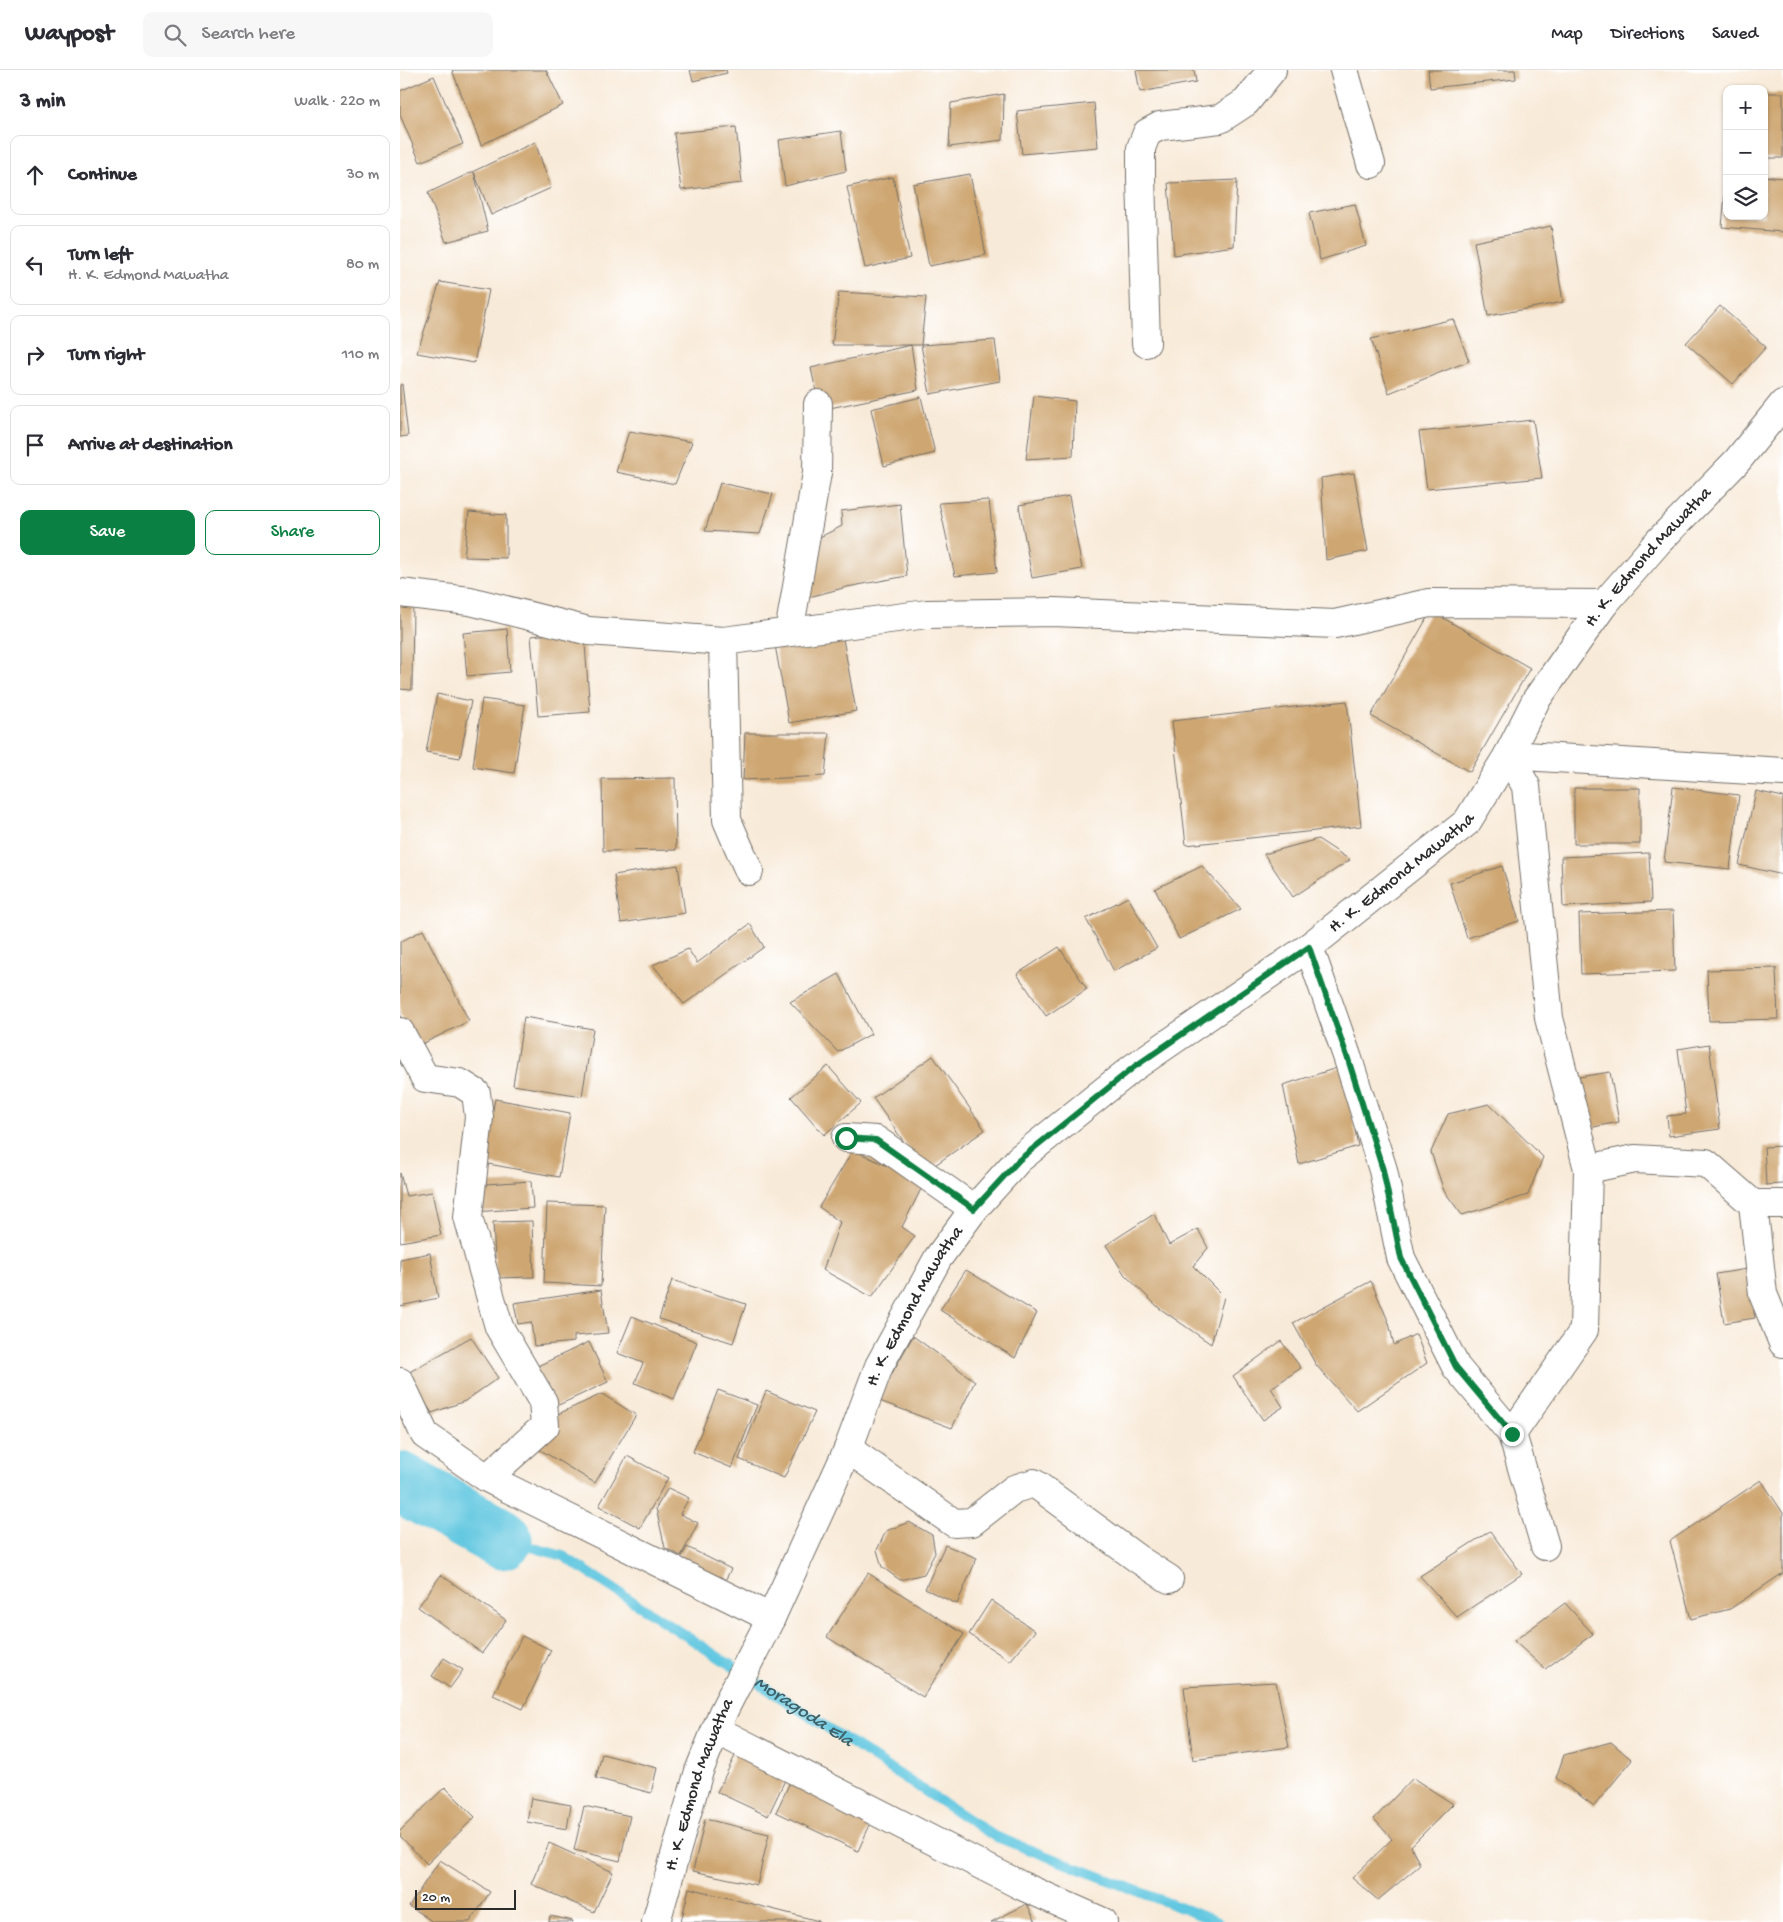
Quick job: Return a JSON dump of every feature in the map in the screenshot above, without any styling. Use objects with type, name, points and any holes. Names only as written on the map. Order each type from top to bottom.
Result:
[{"type":"street","points":[[1146,343],[1141,148],[1147,133],[1160,126],[1220,119],[1246,102],[1272,70]]},
{"type":"street","points":[[1344,70],[1371,164]]},
{"type":"street","points":[[789,632],[817,473],[818,404]]},
{"type":"street","name":"H. K. Edmond Mawatha","points":[[656,1922],[700,1771],[719,1721],[766,1627],[848,1449],[880,1366],[938,1258],[974,1209],[1019,1160],[1134,1067],[1309,947],[1467,822],[1508,755],[1536,700],[1604,604],[1658,542],[1737,462],[1783,404]]},
{"type":"street","points":[[400,593],[470,601],[589,631],[723,642],[927,614],[1054,612],[1335,624],[1429,603],[1604,604]]},
{"type":"street","points":[[723,642],[727,820],[749,871]]},
{"type":"street","points":[[1508,755],[1783,772]]},
{"type":"street","points":[[1508,755],[1526,786],[1549,1018],[1588,1169],[1584,1330],[1512,1434]]},
{"type":"street","points":[[1309,947],[1348,1059],[1383,1170],[1401,1258],[1456,1367],[1512,1434],[1545,1546]]},
{"type":"street","points":[[400,1032],[425,1078],[460,1083],[476,1093],[479,1117],[468,1217],[499,1327],[543,1402],[545,1426],[487,1478]]},
{"type":"street","points":[[846,1138],[876,1140],[974,1209]]},
{"type":"street","points":[[1588,1169],[1635,1159],[1706,1163],[1754,1204],[1783,1204]]},
{"type":"street","points":[[1754,1204],[1763,1294],[1783,1343]]},
{"type":"street","points":[[400,1382],[425,1435]]},
{"type":"street","points":[[400,1423],[425,1435],[487,1478],[766,1627]]},
{"type":"street","points":[[848,1449],[954,1523],[972,1522],[1014,1489],[1034,1483],[1169,1580]]},
{"type":"street","points":[[719,1721],[1022,1886],[1103,1922]]},
{"type":"building","points":[[452,70],[546,70],[563,105],[481,145]]},
{"type":"building","points":[[690,70],[726,70],[727,73],[693,81]]},
{"type":"building","points":[[1136,70],[1194,70],[1196,82],[1140,92]]},
{"type":"building","points":[[1428,70],[1515,70],[1516,79],[1430,88]]},
{"type":"building","points":[[434,76],[463,144],[420,162],[400,115],[400,91]]},
{"type":"building","points":[[1768,93],[1783,93],[1783,158],[1768,158]]},
{"type":"building","points":[[1004,94],[1003,140],[949,147],[951,103]]},
{"type":"building","points":[[1094,103],[1098,147],[1022,154],[1017,111]]},
{"type":"building","points":[[736,127],[742,183],[681,190],[674,133]]},
{"type":"building","points":[[841,131],[846,171],[785,186],[779,140]]},
{"type":"building","points":[[535,142],[551,188],[491,215],[474,172],[488,231],[446,242],[428,193]]},
{"type":"building","points":[[970,174],[986,255],[929,266],[913,184]]},
{"type":"building","points":[[1768,176],[1783,178],[1783,232],[1722,227],[1723,216],[1723,220],[1768,220]]},
{"type":"building","points":[[893,177],[910,258],[865,268],[847,187]]},
{"type":"building","points":[[1237,180],[1234,246],[1174,255],[1168,183]]},
{"type":"building","points":[[1355,204],[1366,246],[1320,260],[1309,213]]},
{"type":"building","points":[[1551,226],[1563,302],[1488,316],[1474,242]]},
{"type":"building","points":[[440,282],[489,290],[474,363],[417,353]]},
{"type":"building","points":[[839,292],[926,297],[921,345],[832,345]]},
{"type":"building","points":[[1720,306],[1766,347],[1733,384],[1686,343]]},
{"type":"building","points":[[1453,319],[1469,361],[1389,393],[1371,339]]},
{"type":"building","points":[[995,340],[1000,381],[930,394],[921,345]]},
{"type":"building","points":[[911,345],[918,390],[820,410],[811,368]]},
{"type":"building","points":[[402,384],[408,436],[400,437],[400,385]]},
{"type":"building","points":[[1034,396],[1075,401],[1073,456],[1026,459]]},
{"type":"building","points":[[921,397],[935,453],[884,466],[871,409]]},
{"type":"building","points":[[1533,420],[1542,478],[1427,489],[1419,432]]},
{"type":"building","points":[[629,431],[692,442],[675,484],[616,472]]},
{"type":"building","points":[[1354,473],[1368,551],[1326,560],[1321,478]]},
{"type":"building","points":[[720,483],[773,494],[760,534],[705,531]]},
{"type":"building","points":[[1069,496],[1082,569],[1032,578],[1019,505]]},
{"type":"building","points":[[989,500],[997,572],[955,576],[939,503]]},
{"type":"building","points":[[900,504],[907,576],[847,587],[809,597],[816,539],[842,526],[841,511]]},
{"type":"building","points":[[469,512],[506,515],[506,558],[464,557]]},
{"type":"building","points":[[400,600],[413,600],[412,690],[400,689]]},
{"type":"building","points":[[1431,611],[1530,668],[1470,772],[1371,716]]},
{"type":"building","points":[[507,629],[510,672],[467,676],[463,633]]},
{"type":"building","points":[[584,631],[590,712],[538,716],[531,636]]},
{"type":"building","points":[[842,633],[856,711],[789,723],[775,645]]},
{"type":"building","points":[[437,694],[471,701],[460,758],[426,752]]},
{"type":"building","points":[[482,699],[525,705],[514,773],[473,767]]},
{"type":"building","points":[[1347,701],[1361,826],[1186,845],[1172,721]]},
{"type":"building","points":[[745,733],[829,733],[825,776],[743,780]]},
{"type":"building","points":[[675,778],[676,850],[603,851],[602,779]]},
{"type":"building","points":[[1673,787],[1739,795],[1730,869],[1664,862]]},
{"type":"building","points":[[1574,788],[1640,788],[1640,844],[1574,844]]},
{"type":"building","points":[[1756,791],[1783,797],[1783,875],[1739,865]]},
{"type":"building","points":[[1318,839],[1350,860],[1293,897],[1264,854]]},
{"type":"building","points":[[1649,853],[1651,902],[1563,907],[1561,857]]},
{"type":"building","points":[[678,865],[685,913],[621,923],[614,875]]},
{"type":"building","points":[[1202,866],[1241,909],[1179,939],[1155,889]]},
{"type":"building","points":[[1502,866],[1519,921],[1467,938],[1450,883]]},
{"type":"building","points":[[1128,897],[1157,948],[1114,971],[1086,919]]},
{"type":"building","points":[[1673,911],[1675,971],[1581,974],[1579,914]]},
{"type":"building","points":[[750,924],[764,947],[684,1004],[653,965],[688,949],[697,963]]},
{"type":"building","points":[[423,930],[469,1021],[416,1047],[400,1014],[400,942]]},
{"type":"building","points":[[1059,947],[1087,989],[1046,1016],[1017,974]]},
{"type":"building","points":[[1776,968],[1778,1019],[1709,1021],[1707,970]]},
{"type":"building","points":[[839,974],[871,1034],[838,1052],[790,1002]]},
{"type":"building","points":[[524,1017],[593,1029],[582,1096],[513,1085]]},
{"type":"building","points":[[1709,1044],[1720,1129],[1669,1136],[1667,1116],[1686,1114],[1678,1049]]},
{"type":"building","points":[[933,1056],[985,1130],[925,1172],[873,1098]]},
{"type":"building","points":[[828,1066],[861,1103],[824,1135],[791,1097]]},
{"type":"building","points":[[1343,1066],[1358,1146],[1299,1164],[1283,1085]]},
{"type":"building","points":[[1610,1072],[1619,1122],[1588,1128],[1579,1077]]},
{"type":"building","points":[[495,1099],[570,1113],[559,1177],[483,1163]]},
{"type":"building","points":[[1489,1104],[1543,1157],[1528,1195],[1462,1215],[1444,1191],[1431,1152],[1448,1114]]},
{"type":"building","points":[[1783,1146],[1783,1184],[1766,1185],[1764,1147]]},
{"type":"building","points":[[853,1150],[924,1183],[902,1227],[915,1236],[872,1297],[823,1270],[840,1222],[819,1207]]},
{"type":"building","points":[[400,1173],[406,1196],[432,1192],[441,1235],[400,1242]]},
{"type":"building","points":[[531,1181],[533,1208],[473,1212],[471,1185]]},
{"type":"building","points":[[547,1203],[605,1205],[601,1286],[544,1283]]},
{"type":"building","points":[[1154,1214],[1169,1245],[1198,1229],[1208,1248],[1193,1266],[1224,1297],[1211,1344],[1159,1308],[1125,1275],[1106,1245]]},
{"type":"building","points":[[532,1221],[534,1277],[496,1278],[493,1222]]},
{"type":"building","points":[[430,1253],[438,1298],[400,1306],[400,1259]]},
{"type":"building","points":[[1747,1269],[1755,1318],[1724,1323],[1716,1274]]},
{"type":"building","points":[[966,1270],[1037,1313],[1015,1358],[940,1310]]},
{"type":"building","points":[[672,1280],[746,1304],[733,1343],[659,1319]]},
{"type":"building","points":[[1371,1281],[1389,1323],[1394,1345],[1416,1334],[1427,1363],[1357,1411],[1316,1365],[1293,1323]]},
{"type":"building","points":[[601,1290],[608,1333],[574,1336],[574,1342],[534,1346],[531,1322],[518,1324],[514,1303]]},
{"type":"building","points":[[632,1316],[697,1342],[674,1399],[635,1383],[643,1363],[617,1353]]},
{"type":"building","points":[[913,1336],[975,1381],[952,1428],[877,1400]]},
{"type":"building","points":[[471,1337],[498,1378],[465,1401],[432,1413],[406,1374]]},
{"type":"building","points":[[1281,1341],[1301,1368],[1271,1388],[1283,1407],[1263,1420],[1233,1376]]},
{"type":"building","points":[[589,1342],[608,1382],[548,1410],[529,1370]]},
{"type":"building","points":[[718,1390],[757,1405],[732,1468],[693,1452]]},
{"type":"building","points":[[766,1391],[815,1412],[784,1478],[739,1459]]},
{"type":"building","points":[[602,1394],[636,1415],[595,1483],[537,1448],[558,1414]]},
{"type":"building","points":[[627,1456],[668,1478],[640,1528],[599,1506]]},
{"type":"building","points":[[1761,1480],[1783,1513],[1783,1573],[1730,1609],[1691,1619],[1670,1541]]},
{"type":"building","points":[[668,1488],[689,1498],[680,1514],[698,1523],[681,1556],[665,1548],[656,1508]]},
{"type":"building","points":[[909,1522],[932,1535],[935,1553],[924,1574],[900,1580],[882,1567],[877,1550],[886,1531]]},
{"type":"building","points":[[1490,1531],[1522,1574],[1457,1617],[1420,1576]]},
{"type":"building","points":[[945,1545],[977,1558],[957,1604],[925,1589]]},
{"type":"building","points":[[687,1547],[731,1569],[722,1587],[678,1564]]},
{"type":"building","points":[[868,1573],[964,1634],[923,1697],[827,1637]]},
{"type":"building","points":[[441,1575],[506,1620],[482,1653],[418,1607]]},
{"type":"building","points":[[991,1600],[1035,1631],[1010,1661],[969,1634]]},
{"type":"building","points":[[1565,1603],[1593,1634],[1545,1669],[1514,1641]]},
{"type":"building","points":[[522,1636],[551,1650],[523,1709],[493,1695]]},
{"type":"building","points":[[444,1658],[463,1670],[450,1688],[432,1676]]},
{"type":"building","points":[[1276,1682],[1289,1747],[1193,1760],[1184,1687]]},
{"type":"building","points":[[1611,1742],[1632,1760],[1594,1806],[1556,1778],[1564,1755]]},
{"type":"building","points":[[737,1752],[787,1776],[768,1816],[717,1792]]},
{"type":"building","points":[[602,1754],[657,1768],[651,1793],[596,1778]]},
{"type":"building","points":[[792,1778],[874,1816],[858,1851],[776,1812]]},
{"type":"building","points":[[1413,1778],[1453,1804],[1411,1846],[1420,1865],[1378,1900],[1352,1878],[1392,1839],[1374,1819]]},
{"type":"building","points":[[445,1787],[475,1817],[427,1864],[400,1836],[400,1831]]},
{"type":"building","points":[[531,1798],[571,1805],[567,1829],[527,1822]]},
{"type":"building","points":[[584,1806],[630,1816],[620,1861],[574,1850]]},
{"type":"building","points":[[705,1819],[769,1834],[757,1885],[693,1871]]},
{"type":"building","points":[[549,1843],[613,1872],[594,1912],[531,1884]]},
{"type":"building","points":[[440,1860],[490,1892],[470,1922],[433,1922],[409,1906]]},
{"type":"building","points":[[689,1888],[819,1921],[819,1922],[681,1922]]},
{"type":"building","points":[[1027,1904],[1036,1922],[991,1922]]},
{"type":"building","points":[[550,1916],[573,1921],[573,1922],[549,1922]]},
{"type":"waterway","name":"Moragoda Ela","points":[[400,1482],[502,1539]]},
{"type":"waterway","name":"Moragoda Ela","points":[[502,1539],[563,1556],[994,1836],[1218,1922]]},
{"type":"route","points":[[846,1138],[876,1140],[974,1209],[1019,1160],[1134,1067],[1309,947],[1348,1059],[1383,1170],[1401,1258],[1456,1367],[1512,1434]]}]
